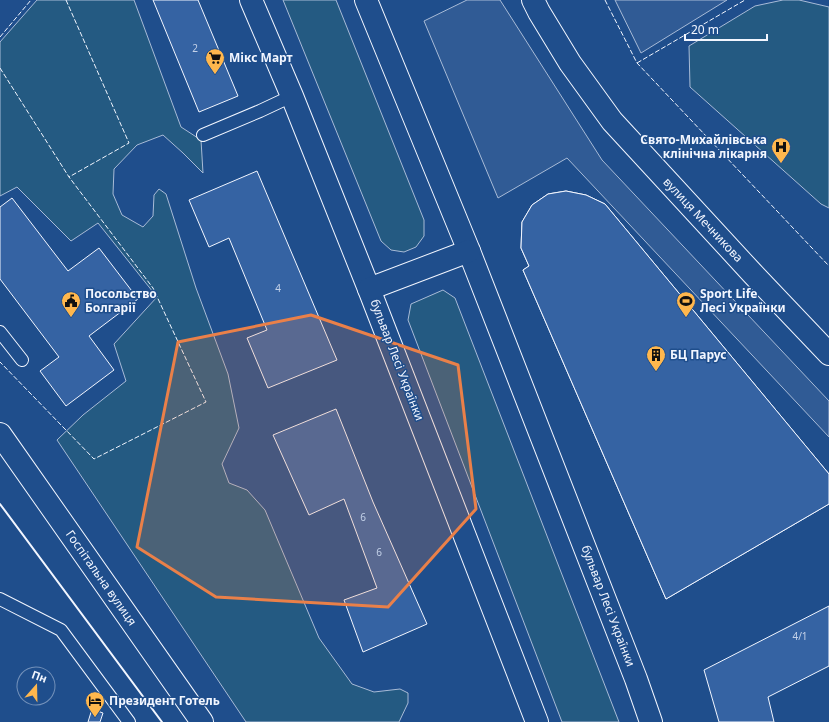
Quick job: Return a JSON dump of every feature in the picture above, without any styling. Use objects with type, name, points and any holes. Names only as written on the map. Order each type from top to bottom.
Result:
[{"type":"main road","name":"бульвар Лесі Українки","points":[[251,0],[292,96],[369,289],[537,722]]},
{"type":"main road","name":"бульвар Лесі Українки","points":[[366,0],[469,251],[636,679],[651,722]]},
{"type":"main road","name":"вулиця Мечникова","points":[[533,0],[570,63],[612,121],[829,354]]},
{"type":"main road","points":[[369,289],[469,251]]},
{"type":"main road","name":"Госпітальна вулиця","points":[[0,434],[202,722]]},
{"type":"lane","points":[[203,135],[292,96]]},
{"type":"lane","points":[[0,332],[22,360]]},
{"type":"lane","points":[[0,599],[61,630],[129,722]]},
{"type":"highlighted area","points":[[311,315],[458,365],[476,509],[388,607],[216,597],[137,547],[178,342]]},
{"type":"shaded area","points":[[37,0],[134,0],[181,127],[201,140],[203,173],[163,135],[137,145],[114,169],[113,194],[122,215],[143,227],[153,216],[154,195],[159,189],[166,194],[196,288],[228,374],[239,428],[222,464],[229,483],[247,490],[265,510],[319,638],[352,684],[374,692],[400,689],[408,693],[408,703],[399,722],[246,722],[57,440],[83,415],[126,381],[114,344],[157,297],[98,223],[71,241],[17,187],[0,196],[0,42]]},
{"type":"shaded area","points":[[283,0],[336,0],[424,220],[424,236],[416,247],[404,252],[391,250],[381,241]]},
{"type":"shaded area","points":[[467,0],[500,0],[602,160],[829,401],[829,437],[567,158],[498,198],[424,21]]},
{"type":"shaded area","points":[[615,0],[727,0],[641,53]]},
{"type":"shaded area","points":[[783,0],[799,0],[829,7],[829,208],[821,204],[690,87],[689,46],[755,6]]},
{"type":"shaded area","points":[[443,290],[455,298],[619,722],[562,722],[408,320],[411,304]]},
{"type":"building","points":[[153,0],[198,0],[238,96],[199,112]]},
{"type":"building","points":[[257,171],[337,360],[268,388],[247,338],[267,330],[229,238],[209,247],[189,200]]},
{"type":"building","name":"БЦ Парус","points":[[566,191],[586,195],[605,204],[829,474],[829,504],[666,599],[523,270],[529,266],[521,248],[522,222],[532,205],[548,194]]},
{"type":"building","name":"БЦ Парус","points":[[566,191],[586,195],[605,204],[829,474],[829,504],[666,599],[523,270],[529,266],[521,248],[522,222],[532,205],[548,194]]},
{"type":"building","name":"Посольство Болгарії","points":[[12,198],[68,271],[99,248],[138,299],[89,336],[114,370],[66,406],[40,371],[59,357],[0,279],[0,207]]},
{"type":"building","points":[[336,409],[373,502],[427,624],[363,652],[344,600],[377,588],[344,499],[309,515],[273,435]]},
{"type":"building","points":[[829,606],[829,666],[768,697],[774,722],[719,722],[704,670]]},
{"type":"building","name":"Президент Готель","points":[[92,709],[103,713],[100,722],[88,722]]},
{"type":"fence","points":[[0,37],[31,0]]},
{"type":"fence","points":[[66,0],[129,143],[69,177]]},
{"type":"fence","points":[[605,0],[637,63],[829,266]]},
{"type":"fence","points":[[637,63],[745,0]]},
{"type":"fence","points":[[0,68],[69,177],[153,288],[206,402],[94,459],[0,362]]},
{"type":"wall","points":[[0,504],[162,722]]},
{"type":"place","name":"Мікс Март","points":[[215,75]]},
{"type":"place","name":"Свято-Михайлівська клінічна лікарня","points":[[781,164]]},
{"type":"place","name":"Посольство Болгарії","points":[[71,318]]},
{"type":"place","name":"Sport Life Лесі Українки","points":[[686,318]]},
{"type":"place","name":"БЦ Парус","points":[[656,372]]},
{"type":"place","name":"Президент Готель","points":[[95,718]]}]
